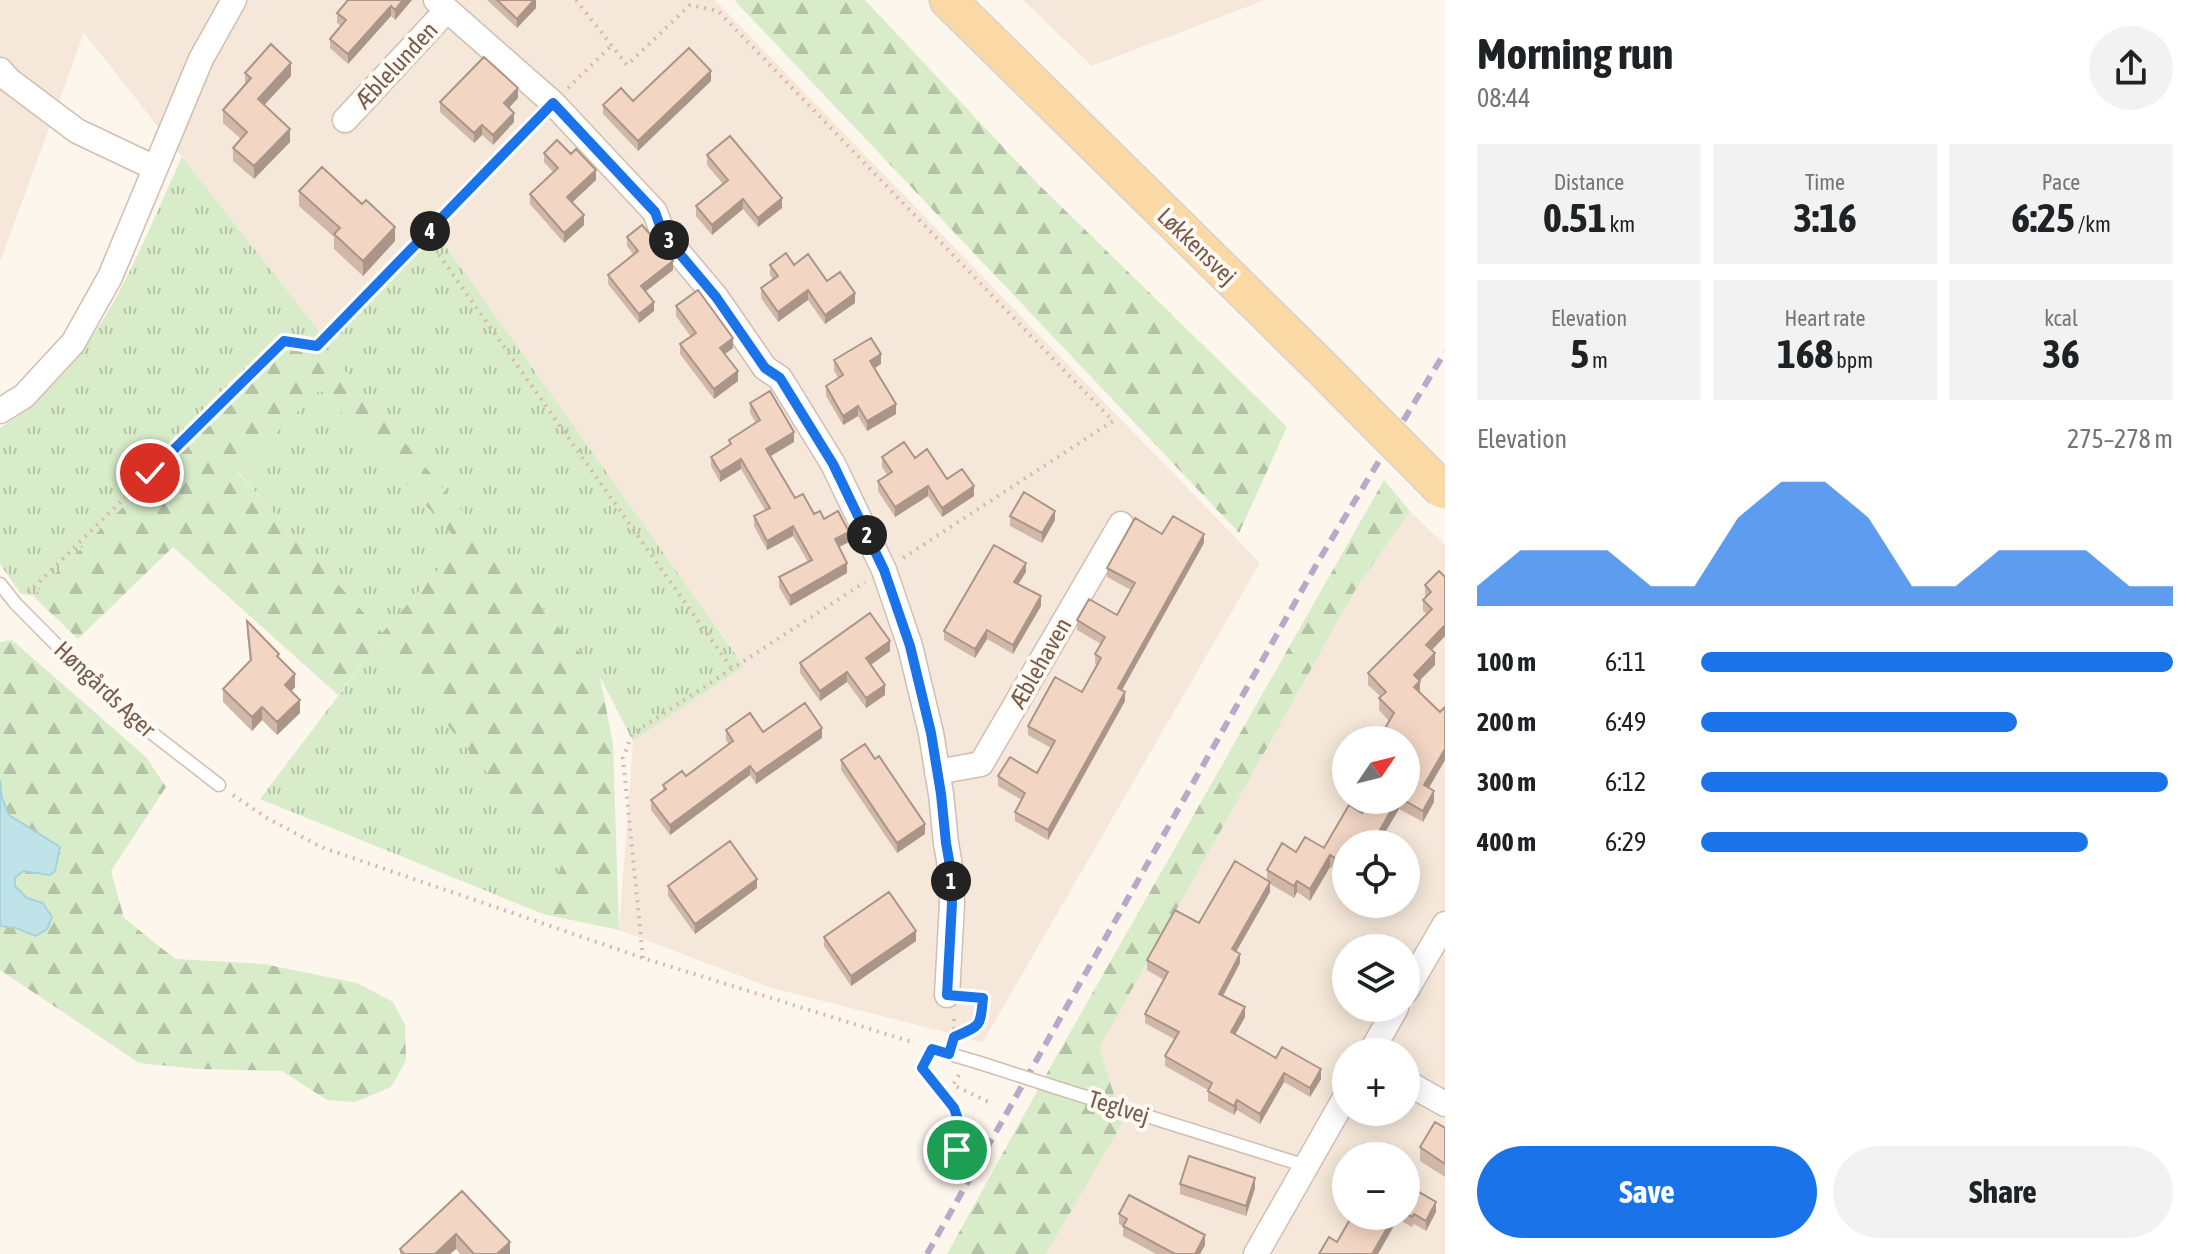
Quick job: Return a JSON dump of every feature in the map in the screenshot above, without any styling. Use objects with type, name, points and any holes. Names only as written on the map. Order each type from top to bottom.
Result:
[{"type":"main road","name":"Løkkensvej","points":[[948,0],[1444,491]]},
{"type":"street","points":[[0,411],[24,396],[73,343],[110,277],[201,59],[234,0]]},
{"type":"street","name":"Æblelunden","points":[[345,120],[442,5],[553,103],[655,212],[663,234],[716,297],[765,368],[780,378],[833,464],[884,570],[910,646],[931,733],[949,860],[952,903],[947,995]]},
{"type":"street","points":[[0,70],[77,131],[155,168]]},
{"type":"street","name":"Æblehaven","points":[[937,772],[981,764],[1121,524]]},
{"type":"street","points":[[1420,967],[1445,924]]},
{"type":"street","points":[[1420,1090],[1445,1104]]},
{"type":"street","points":[[1256,1254],[1332,1120]]},
{"type":"lane","name":"Høngårds Ager","points":[[0,584],[117,706],[219,785]]},
{"type":"lane","name":"Teglvej","points":[[932,1049],[1306,1166]]},
{"type":"lane","points":[[922,1068],[932,1049]]},
{"type":"path","points":[[16,604],[284,341],[317,346],[612,45]]},
{"type":"path","points":[[425,235],[732,669]]},
{"type":"path","points":[[219,785],[267,818],[321,847],[643,958],[932,1049]]},
{"type":"path","points":[[947,995],[983,998],[982,1020],[954,1037],[949,1054]]},
{"type":"path","points":[[972,1060],[953,1085],[993,1104]]},
{"type":"path","points":[[922,1068],[954,1108],[961,1128],[957,1150],[944,1173],[953,1176]]},
{"type":"shaded area","points":[[0,0],[715,0],[1260,563],[983,1042],[772,988],[619,930],[633,741],[744,665],[429,225],[319,331],[84,33],[0,262]]},
{"type":"shaded area","points":[[1023,0],[1265,0],[1092,66]]},
{"type":"shaded area","points":[[1410,511],[1445,545],[1445,1254],[1046,1254],[1123,1122],[1098,1048],[1354,592]]},
{"type":"green space","points":[[865,0],[1034,180],[1287,427],[1239,533],[735,1]]},
{"type":"green space","points":[[182,157],[319,331],[430,224],[744,666],[633,741],[600,677],[287,345],[34,595],[21,594],[0,564],[0,428],[35,402],[64,373],[89,341],[130,271]]},
{"type":"green space","points":[[287,345],[328,350],[600,677],[613,744],[619,930],[543,914],[562,864],[379,642],[338,695],[173,547],[78,639],[33,596]],"holes":[[[320,389],[461,544],[382,633],[237,472]]]},
{"type":"green space","points":[[320,389],[462,544],[381,634],[237,471]]},
{"type":"green space","points":[[1384,480],[1410,511],[1354,592],[1099,1048],[1123,1122],[1046,1254],[947,1254],[1051,1066]]},
{"type":"green space","points":[[12,640],[146,757],[166,787],[111,871],[124,918],[175,959],[264,964],[357,983],[393,1002],[405,1025],[406,1060],[391,1087],[355,1102],[327,1100],[282,1071],[199,1069],[139,1063],[0,970],[0,642]]},
{"type":"green space","points":[[379,642],[563,864],[543,914],[260,799]]},
{"type":"water","points":[[0,779],[2,798],[9,815],[60,847],[55,871],[50,875],[23,871],[15,878],[15,886],[27,898],[43,903],[52,917],[47,929],[36,936],[0,926]]},
{"type":"building","points":[[348,0],[403,0],[395,10],[391,6],[348,54],[330,39],[346,20],[337,13]]},
{"type":"building","points":[[497,0],[534,0],[517,19]]},
{"type":"building","points":[[271,44],[291,63],[258,99],[290,129],[254,166],[233,148],[247,132],[223,110],[251,78],[245,73]]},
{"type":"building","points":[[689,48],[711,71],[638,141],[603,105],[621,88],[633,101]]},
{"type":"building","points":[[484,57],[518,88],[504,103],[514,113],[493,135],[482,125],[474,133],[440,102]]},
{"type":"building","points":[[730,136],[782,198],[758,218],[743,199],[712,225],[696,206],[728,180],[707,155]]},
{"type":"building","points":[[557,140],[571,154],[576,149],[596,170],[567,197],[584,215],[564,233],[530,194],[558,168],[544,153]]},
{"type":"building","points":[[322,167],[362,204],[366,200],[395,227],[363,261],[334,234],[340,228],[299,191]]},
{"type":"building","points":[[642,225],[673,261],[641,286],[654,302],[639,314],[608,275],[638,251],[627,237]]},
{"type":"building","points":[[786,253],[794,265],[808,254],[827,281],[840,272],[855,293],[825,315],[808,290],[778,312],[761,288],[778,276],[770,265]]},
{"type":"building","points":[[698,290],[733,338],[720,348],[738,371],[714,389],[680,344],[696,333],[676,306]]},
{"type":"building","points":[[871,338],[881,354],[870,361],[896,404],[867,421],[858,406],[843,416],[826,386],[843,375],[834,360]]},
{"type":"building","points":[[770,391],[794,432],[766,449],[795,498],[803,494],[814,514],[820,511],[824,519],[838,511],[849,532],[835,539],[847,563],[790,596],[779,577],[812,560],[793,526],[767,541],[754,516],[770,508],[741,459],[720,472],[711,457],[731,444],[729,440],[760,420],[750,403]]},
{"type":"building","points":[[904,442],[915,458],[927,449],[947,479],[962,469],[974,486],[942,508],[928,486],[895,507],[878,481],[892,472],[882,457]]},
{"type":"building","points":[[1024,492],[1055,511],[1042,533],[1010,516]]},
{"type":"building","points":[[1173,516],[1204,534],[1118,688],[1125,692],[1048,830],[1015,812],[1025,793],[998,776],[1010,757],[1037,773],[1055,741],[1028,726],[1055,677],[1082,692],[1101,658],[1095,654],[1105,637],[1077,620],[1089,599],[1117,615],[1135,583],[1107,568],[1135,518],[1162,534]]},
{"type":"building","points":[[994,545],[1026,563],[1014,582],[1041,596],[1013,645],[987,630],[975,649],[944,631]]},
{"type":"building","points":[[1439,571],[1445,577],[1445,625],[1426,645],[1435,653],[1414,675],[1420,681],[1414,687],[1440,712],[1445,707],[1445,749],[1424,785],[1434,791],[1423,811],[1420,809],[1420,726],[1386,726],[1394,713],[1379,698],[1386,692],[1368,673],[1432,609],[1423,600],[1431,592],[1425,585]]},
{"type":"building","points":[[870,613],[890,641],[866,658],[885,685],[866,698],[847,672],[820,691],[800,663]]},
{"type":"building","points":[[247,621],[295,674],[285,685],[300,700],[277,722],[262,707],[252,717],[223,689],[251,660]]},
{"type":"building","points":[[805,703],[822,728],[756,774],[750,766],[670,825],[651,800],[666,789],[663,785],[682,771],[686,776],[733,741],[726,730],[750,713],[763,732]]},
{"type":"building","points":[[865,744],[875,759],[879,756],[925,824],[897,843],[841,760]]},
{"type":"building","points":[[1344,814],[1389,814],[1380,830],[1334,830]]},
{"type":"building","points":[[1332,834],[1332,856],[1310,889],[1297,881],[1294,886],[1267,870],[1282,843],[1296,852],[1305,837],[1324,848]]},
{"type":"building","points":[[730,841],[757,879],[695,924],[668,886]]},
{"type":"building","points":[[1235,861],[1270,882],[1232,949],[1240,954],[1219,994],[1245,1007],[1231,1032],[1276,1058],[1282,1047],[1321,1069],[1310,1088],[1284,1073],[1260,1114],[1237,1100],[1234,1106],[1208,1091],[1212,1083],[1165,1056],[1179,1032],[1145,1014],[1168,972],[1147,960],[1175,910],[1199,923]]},
{"type":"building","points":[[889,892],[916,931],[851,976],[824,937]]},
{"type":"building","points":[[1435,1122],[1445,1128],[1445,1164],[1420,1147]]},
{"type":"building","points":[[1189,1156],[1255,1178],[1246,1206],[1180,1184]]},
{"type":"building","points":[[462,1191],[510,1242],[497,1254],[474,1254],[456,1234],[435,1254],[404,1254],[400,1249]]},
{"type":"building","points":[[1420,1193],[1436,1202],[1426,1221],[1420,1218]]},
{"type":"building","points":[[1129,1195],[1205,1235],[1195,1254],[1175,1254],[1123,1226],[1127,1219],[1119,1214]]},
{"type":"building","points":[[1344,1230],[1386,1230],[1372,1254],[1319,1254],[1329,1237],[1337,1242]]},
{"type":"railway","points":[[927,1254],[1319,560],[1445,352]]},
{"type":"route","points":[[150,473],[284,341],[317,346],[553,103],[655,212],[663,234],[716,297],[765,368],[780,378],[833,464],[884,570],[910,646],[931,733],[941,794],[952,903],[947,995],[983,998],[982,1020],[954,1037],[949,1054],[932,1049],[922,1068],[954,1108],[961,1128],[957,1150]]}]
